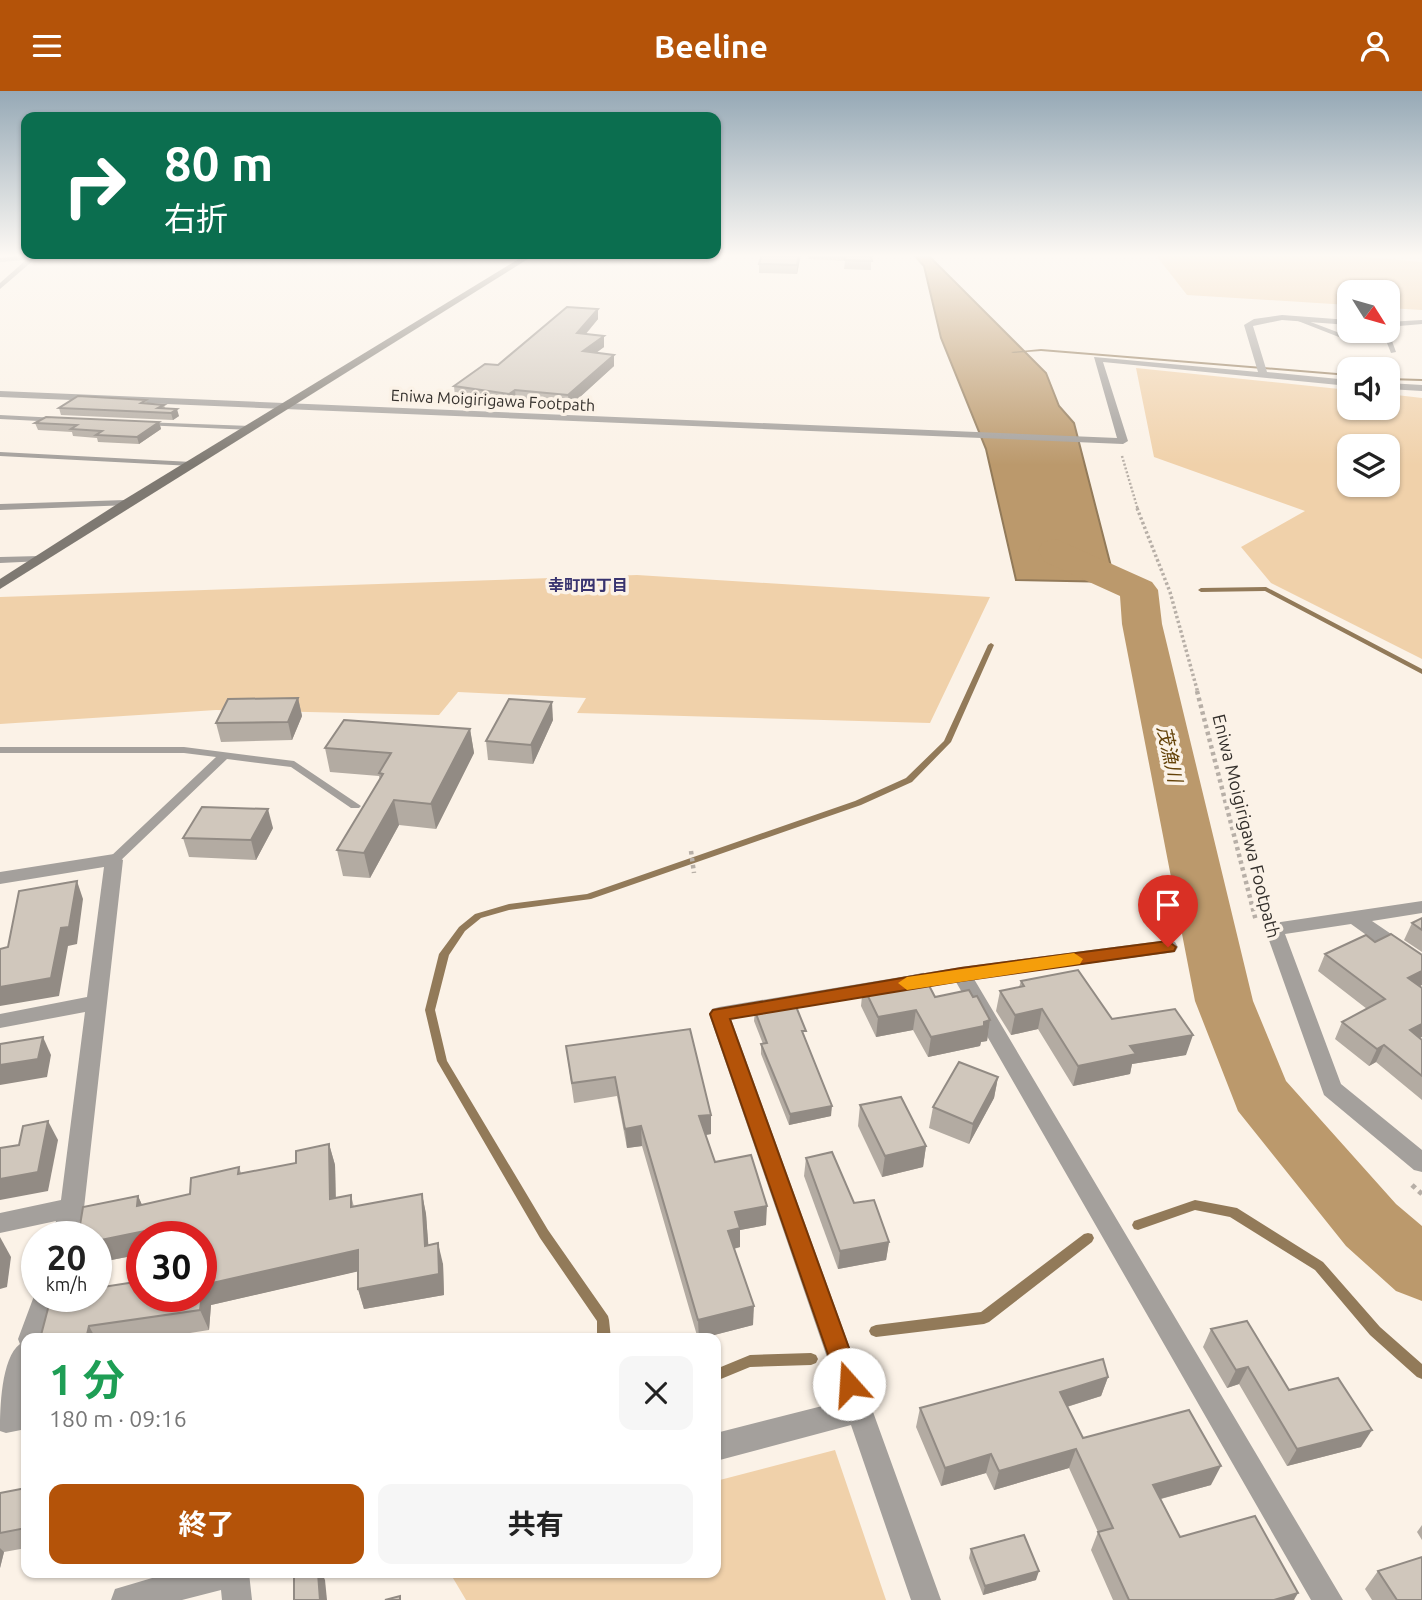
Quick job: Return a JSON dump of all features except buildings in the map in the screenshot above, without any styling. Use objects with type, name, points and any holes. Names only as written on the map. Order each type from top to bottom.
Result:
[{"type":"street","points":[[0,585],[126,503],[419,324]]},
{"type":"street","points":[[1249,324],[1262,370]]},
{"type":"street","points":[[0,394],[1123,441],[1097,359],[1262,370],[1337,381]]},
{"type":"street","points":[[1400,387],[1422,388]]},
{"type":"street","points":[[0,507],[126,503]]},
{"type":"street","points":[[0,878],[114,860],[94,1003],[72,1208],[68,1221]]},
{"type":"street","points":[[1422,907],[1274,929],[1332,1089],[1422,1164]]},
{"type":"street","points":[[1353,916],[1422,965]]},
{"type":"street","points":[[926,1600],[719,1014],[961,974],[1168,947]]},
{"type":"street","points":[[961,974],[1328,1600]]},
{"type":"street","points":[[0,1021],[94,1003]]},
{"type":"street","points":[[0,1223],[72,1208]]},
{"type":"street","points":[[33,1333],[39,1312]]},
{"type":"street","points":[[21,1370],[6,1420],[21,1417]]},
{"type":"street","points":[[721,1446],[859,1410]]},
{"type":"street","points":[[125,1600],[207,1578]]},
{"type":"street","points":[[235,1578],[237,1600]]},
{"type":"lane","points":[[1311,324],[1337,334]]},
{"type":"lane","points":[[1390,343],[1393,352]]},
{"type":"lane","points":[[0,417],[70,420]]},
{"type":"lane","points":[[139,423],[251,428]]},
{"type":"lane","points":[[0,454],[192,464]]},
{"type":"lane","points":[[0,560],[40,559]]},
{"type":"lane","points":[[0,750],[184,750],[294,764],[355,806]]},
{"type":"lane","points":[[114,860],[225,755]]},
{"type":"path","name":"Eniwa Moigirigawa Footpath","points":[[1118,440],[1139,514],[1170,592],[1212,740],[1257,927]]},
{"type":"path","points":[[691,851],[694,873]]},
{"type":"path","points":[[1402,1175],[1422,1194]]},
{"type":"shaded area","points":[[938,324],[997,324],[1046,373],[1059,406],[1074,423],[1115,582],[1016,580],[986,449]]},
{"type":"shaded area","points":[[1136,368],[1337,389],[1337,420],[1400,420],[1400,395],[1422,398],[1422,659],[1271,583],[1241,547],[1305,511],[1154,457]]},
{"type":"shaded area","points":[[637,575],[990,597],[930,723],[577,713],[586,698],[458,692],[439,715],[216,710],[0,724],[0,597]]},
{"type":"shaded area","points":[[835,1450],[886,1600],[466,1600],[453,1578],[721,1578],[721,1480]]},
{"type":"waterway","points":[[1013,352],[1041,350],[1337,374]]},
{"type":"waterway","points":[[1400,379],[1422,380]]},
{"type":"waterway","name":"茂漁川","points":[[1056,550],[1058,554],[1139,590],[1142,624],[1224,1001],[1260,1094],[1371,1225],[1422,1269]]},
{"type":"waterway","points":[[1201,590],[1266,589],[1422,672]]},
{"type":"waterway","points":[[604,1333],[603,1320],[544,1234],[442,1061],[430,1010],[444,954],[462,929],[478,916],[509,907],[588,897],[858,803],[909,780],[947,742],[991,645]]},
{"type":"waterway","points":[[1138,1225],[1195,1205],[1233,1212],[1319,1266],[1375,1331],[1422,1373]]},
{"type":"waterway","points":[[876,1331],[984,1318],[1088,1238]]},
{"type":"waterway","points":[[721,1373],[750,1361],[811,1359]]},
{"type":"slow traffic","points":[[907,983],[1074,959]]},
{"type":"district","name":"幸町四丁目","points":[[588,585]]},
{"type":"route","points":[[849,1384],[719,1014],[961,974],[1168,947]]}]
